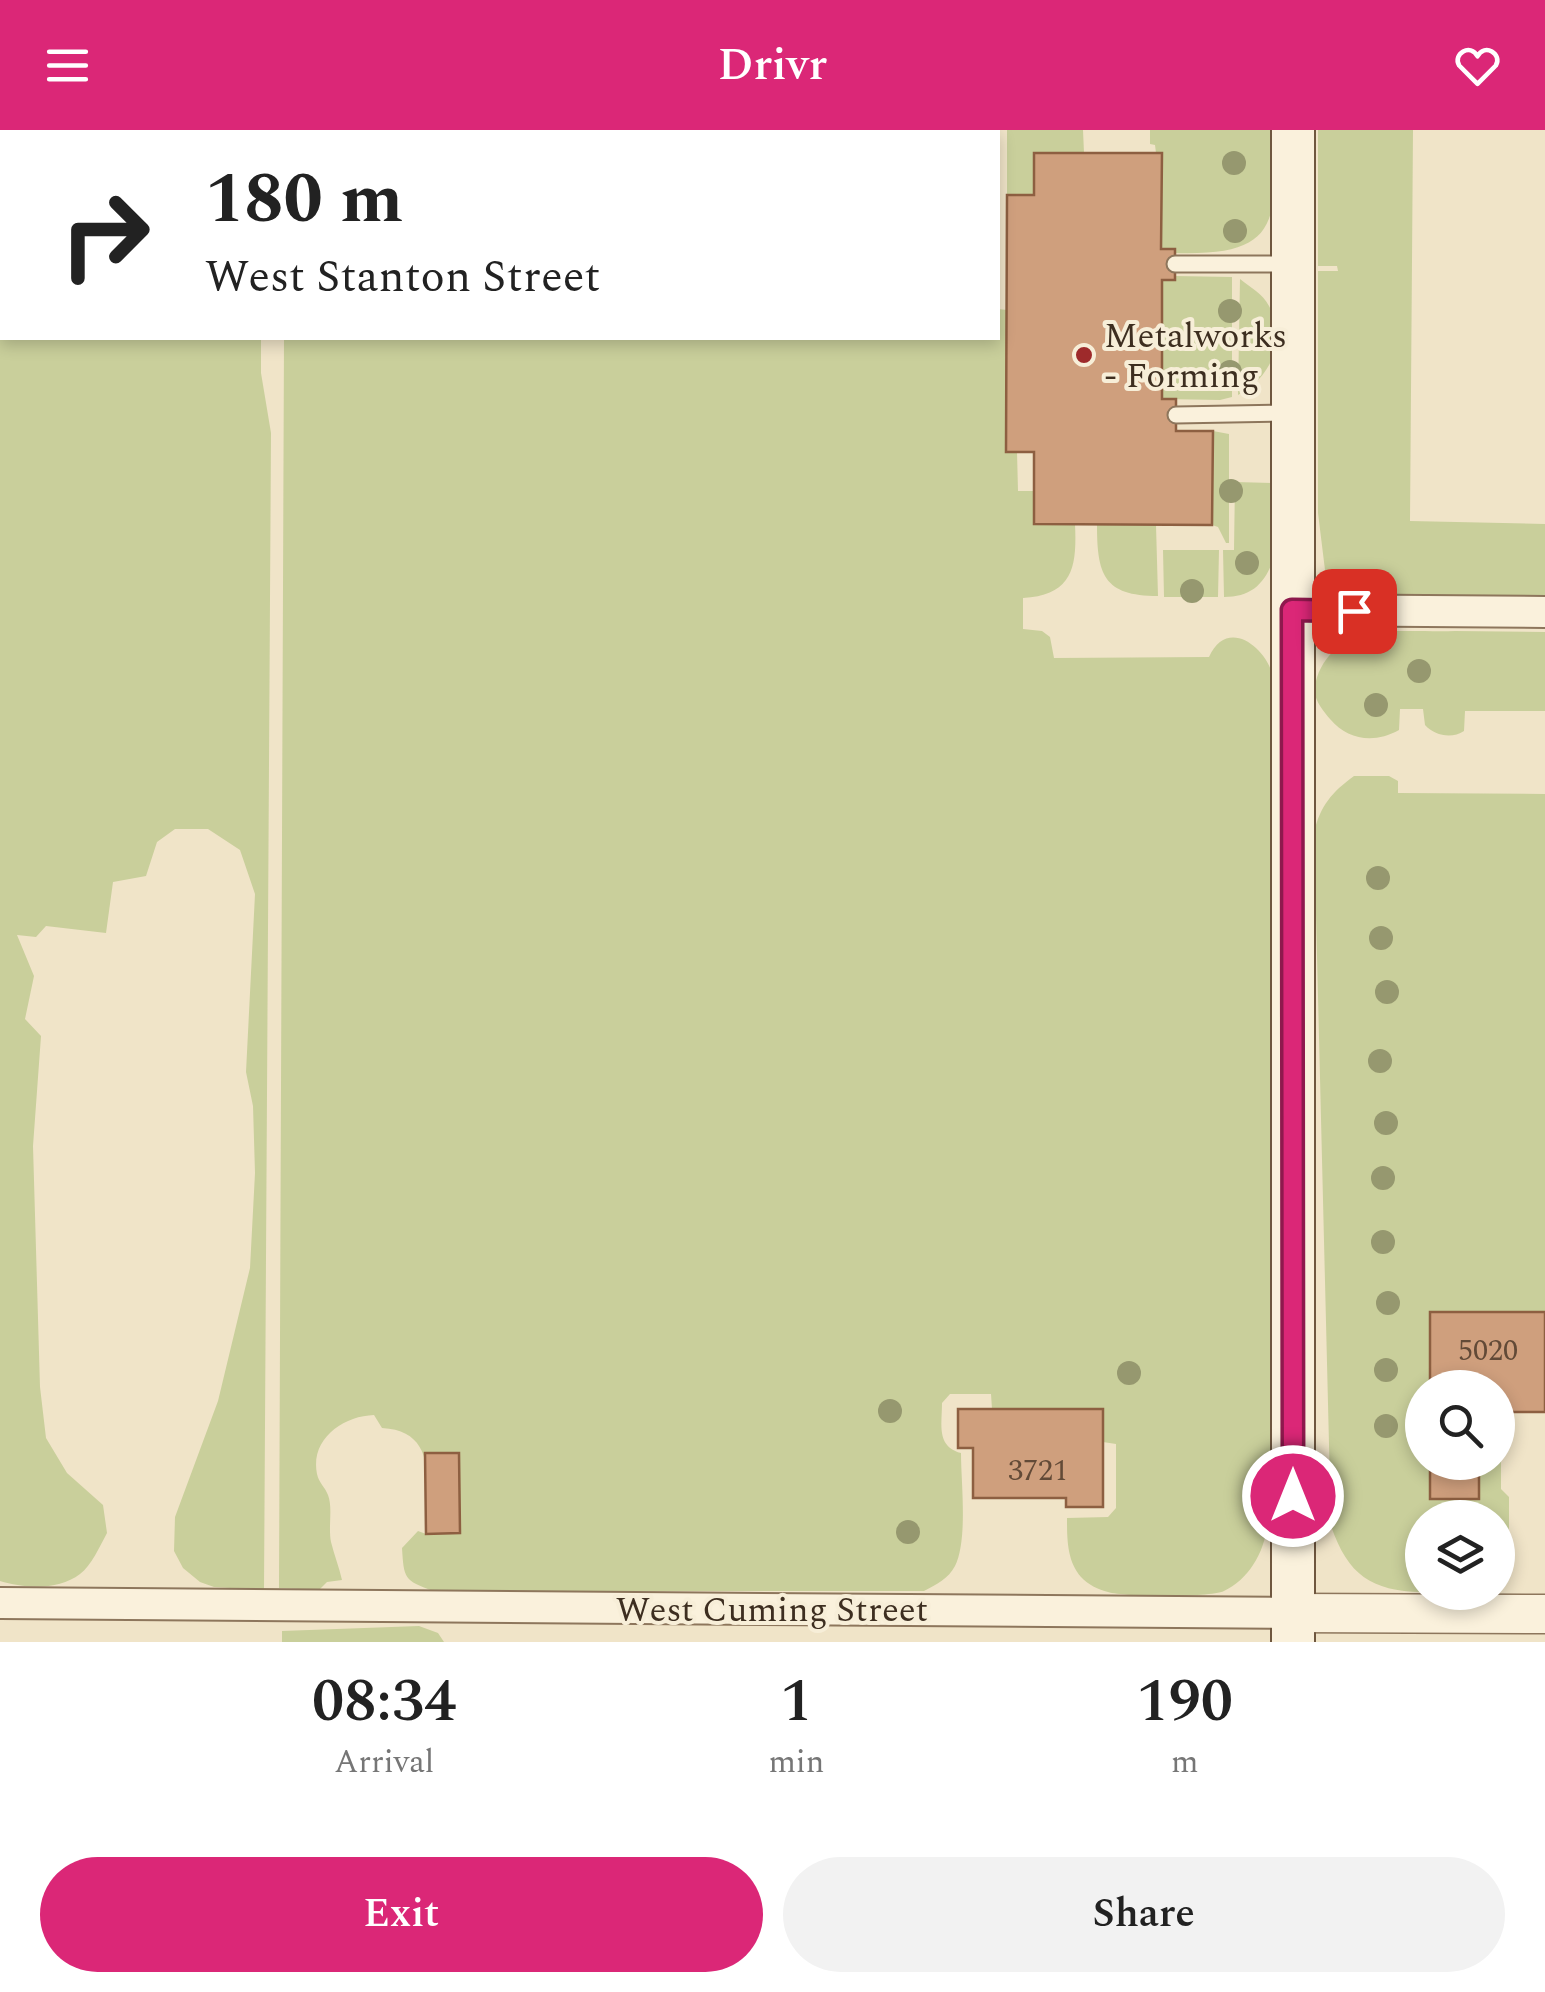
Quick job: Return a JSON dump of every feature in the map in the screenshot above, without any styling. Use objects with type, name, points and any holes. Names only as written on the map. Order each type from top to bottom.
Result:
[{"type":"main road","points":[[1293,130],[1293,1627]]},
{"type":"street","points":[[1292,610],[1545,612]]},
{"type":"street","name":"West Cuming Street","points":[[0,1603],[1293,1627],[1545,1614]]},
{"type":"lane","points":[[1175,264],[1293,264]]},
{"type":"lane","points":[[1176,415],[1292,413]]},
{"type":"green space","points":[[1007,130],[1083,130],[1084,153],[1035,153],[1034,195],[1007,195]]},
{"type":"green space","points":[[1150,130],[1276,130],[1272,210],[1265,227],[1253,240],[1210,252],[1175,253],[1174,249],[1161,249],[1162,154],[1156,153],[1155,145],[1150,144]]},
{"type":"green space","points":[[1318,130],[1413,130],[1410,521],[1545,524],[1545,598],[1353,594],[1325,570],[1318,513],[1318,271],[1338,271],[1337,266],[1318,266]]},
{"type":"green space","points":[[1175,276],[1232,277],[1232,397],[1162,399],[1162,280],[1174,280]]},
{"type":"green space","points":[[1240,279],[1266,302],[1277,332],[1267,369],[1238,395]]},
{"type":"green space","points":[[1000,309],[1007,310],[1006,451],[1017,452],[1018,491],[1034,491],[1034,524],[1075,524],[1073,566],[1062,585],[1040,596],[1023,598],[1023,629],[1042,631],[1050,637],[1054,658],[1209,657],[1217,645],[1236,638],[1256,647],[1274,680],[1271,1490],[1265,1538],[1253,1565],[1236,1583],[1215,1593],[1131,1595],[1093,1586],[1081,1577],[1070,1557],[1067,1518],[1108,1517],[1116,1508],[1116,1444],[1103,1442],[1103,1409],[992,1409],[991,1394],[950,1394],[942,1403],[941,1427],[947,1445],[961,1453],[961,1542],[952,1571],[924,1591],[433,1591],[407,1577],[402,1548],[418,1531],[426,1534],[428,1481],[422,1451],[401,1432],[382,1428],[374,1415],[351,1420],[331,1432],[316,1461],[318,1477],[329,1500],[331,1542],[342,1580],[327,1582],[319,1590],[279,1588],[284,340],[1000,340]]},
{"type":"green space","points":[[0,340],[261,340],[261,373],[271,433],[264,1590],[214,1587],[200,1582],[183,1568],[174,1551],[175,1517],[218,1401],[250,1268],[255,1173],[253,1106],[246,1072],[255,894],[240,850],[208,829],[175,829],[157,842],[146,876],[113,882],[106,933],[46,926],[36,937],[17,935],[34,976],[25,1019],[41,1036],[33,1146],[40,1387],[46,1438],[67,1473],[103,1505],[107,1533],[88,1566],[71,1579],[41,1586],[0,1581]]},
{"type":"green space","points":[[1213,431],[1229,434],[1229,543],[1212,525]]},
{"type":"green space","points":[[1235,482],[1274,483],[1272,563],[1254,589],[1224,597],[1223,550],[1234,550]]},
{"type":"green space","points":[[1097,524],[1156,525],[1158,596],[1125,592],[1107,579],[1099,556]]},
{"type":"green space","points":[[1163,550],[1219,550],[1218,597],[1164,597]]},
{"type":"green space","points":[[1382,632],[1545,632],[1545,711],[1465,711],[1464,731],[1449,736],[1425,725],[1423,709],[1400,709],[1399,730],[1362,738],[1337,726],[1318,703],[1316,683],[1323,664],[1352,637]]},
{"type":"green space","points":[[1354,776],[1389,776],[1398,781],[1398,793],[1545,794],[1545,1312],[1430,1312],[1430,1370],[1405,1370],[1405,1480],[1501,1480],[1501,1489],[1509,1500],[1405,1500],[1405,1591],[1375,1584],[1364,1577],[1345,1557],[1331,1526],[1314,833],[1328,800]]},
{"type":"green space","points":[[419,1626],[438,1633],[444,1642],[282,1642],[282,1631]]},
{"type":"building","name":"Metalworks - Forming","points":[[1034,153],[1162,153],[1161,249],[1175,249],[1175,280],[1162,280],[1162,399],[1176,399],[1176,431],[1213,431],[1212,525],[1034,524],[1034,452],[1006,452],[1007,195],[1034,195]]},
{"type":"building","points":[[1430,1312],[1545,1312],[1545,1412],[1515,1412],[1515,1370],[1430,1370]]},
{"type":"building","points":[[958,1409],[1103,1409],[1103,1507],[1066,1507],[1066,1498],[973,1498],[973,1448],[958,1448]]},
{"type":"building","points":[[425,1453],[459,1453],[460,1533],[426,1534]]},
{"type":"building","points":[[1430,1480],[1479,1480],[1479,1499],[1430,1499]]},
{"type":"place","name":"Metalworks - Forming","points":[[1084,355]]},
{"type":"route","points":[[1293,1496],[1292,610],[1354,611]]}]
